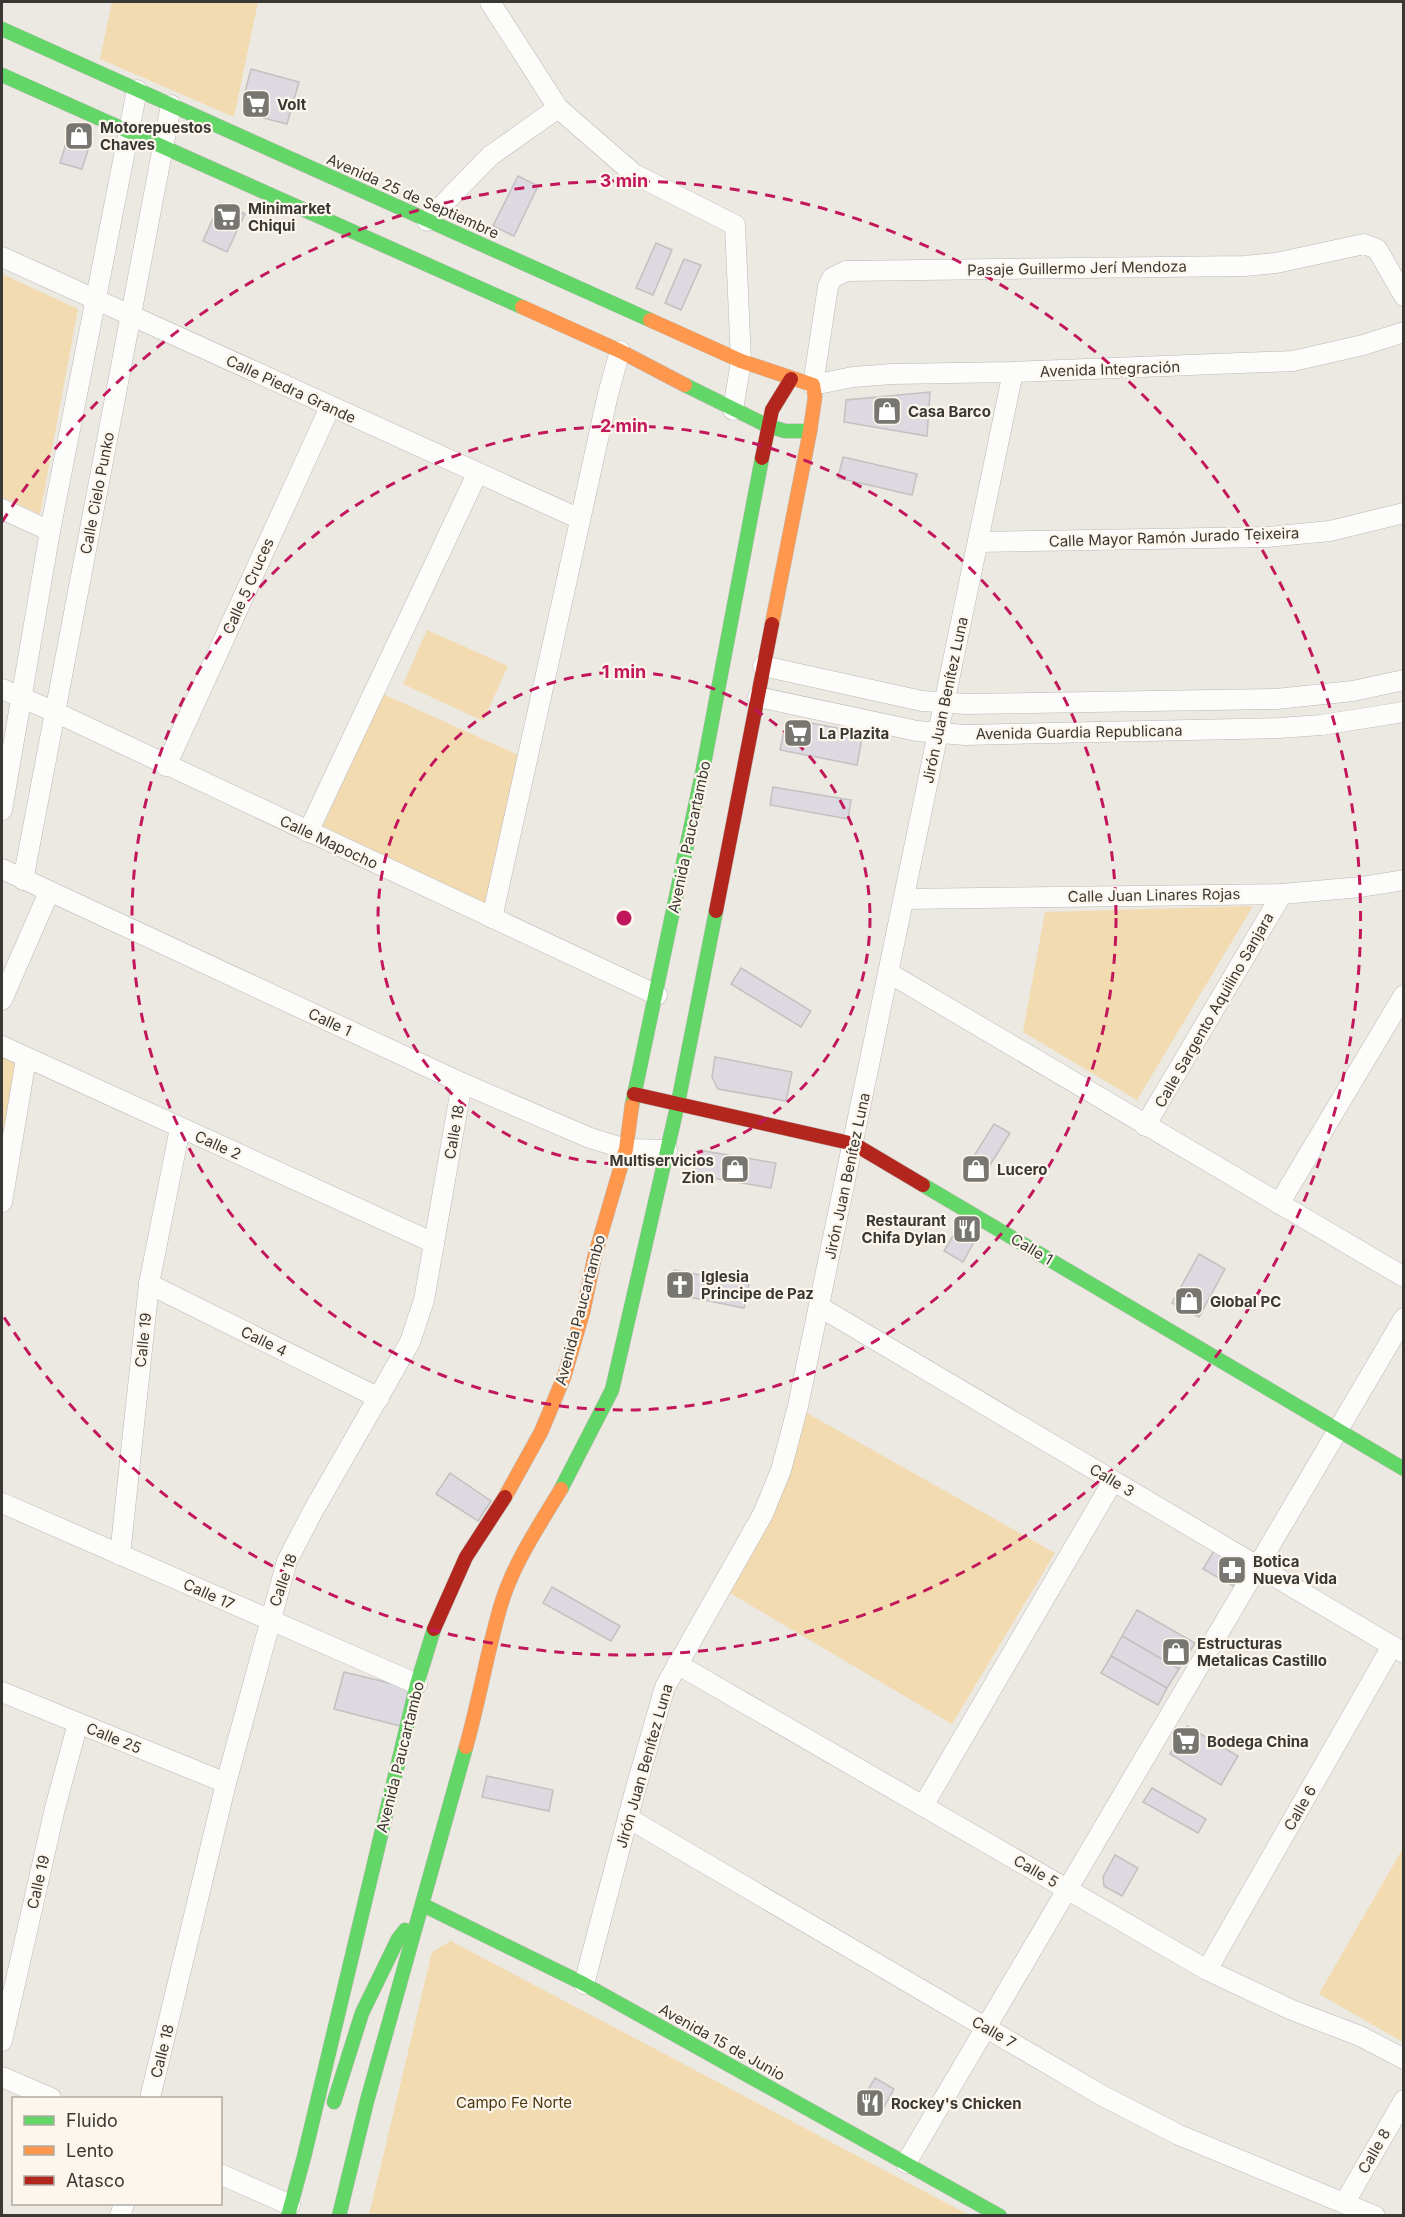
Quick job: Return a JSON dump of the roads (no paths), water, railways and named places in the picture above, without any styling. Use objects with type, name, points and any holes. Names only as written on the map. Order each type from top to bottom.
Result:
[{"type":"main road","name":"Avenida 25 de Septiembre","points":[[2,29],[741,361],[813,385]]},
{"type":"main road","points":[[2,75],[620,351],[768,426],[785,431],[810,431]]},
{"type":"main road","name":"Avenida Paucartambo","points":[[289,2210],[304,2157],[417,1684],[438,1617],[466,1557],[507,1494],[541,1432],[564,1377],[583,1312],[595,1256],[626,1149],[634,1094],[704,769],[768,426],[772,410],[791,379]]},
{"type":"main road","points":[[339,2216],[367,2101],[480,1700],[500,1606],[520,1559],[577,1460],[612,1390],[678,1103],[810,431],[815,397],[813,385]]},
{"type":"main road","name":"Calle 1","points":[[634,1094],[854,1144],[1404,1469]]},
{"type":"main road","points":[[304,2157],[327,2123],[362,2013],[398,1939],[423,1905]]},
{"type":"main road","name":"Avenida 15 de Junio","points":[[423,1905],[584,1984],[1000,2216]]},
{"type":"street","points":[[490,2],[558,108],[634,174],[735,225],[741,361],[733,410]]},
{"type":"street","points":[[2,810],[50,531],[136,90]]},
{"type":"street","name":"Calle Cielo Punko","points":[[23,880],[171,105]]},
{"type":"street","points":[[427,221],[490,156],[558,108]]},
{"type":"street","name":"Pasaje Guillermo Jerí Mendoza","points":[[813,385],[828,286],[832,278],[846,272],[1244,266],[1284,261],[1364,244],[1377,249],[1404,296]]},
{"type":"street","name":"Calle Piedra Grande","points":[[2,257],[580,519]]},
{"type":"street","name":"Avenida Integración","points":[[813,385],[853,377],[882,375],[1293,361],[1364,345],[1404,332]]},
{"type":"street","points":[[492,918],[608,394],[620,351]]},
{"type":"street","name":"Jirón Juan Benítez Luna","points":[[584,1984],[665,1687],[773,1492],[798,1406],[1013,372]]},
{"type":"street","name":"Calle 5 Cruces","points":[[166,766],[330,407]]},
{"type":"street","points":[[308,832],[477,474]]},
{"type":"street","points":[[2,509],[50,531]]},
{"type":"street","name":"Calle Mayor Ramón Jurado Teixeira","points":[[978,542],[1268,537],[1330,531],[1404,513]]},
{"type":"street","name":"Avenida Guardia Republicana","points":[[763,666],[944,704],[1276,699],[1353,691],[1404,680]]},
{"type":"street","name":"Calle Mapocho","points":[[2,689],[657,995]]},
{"type":"street","name":"Avenida Guardia Republicana","points":[[758,697],[938,734],[1008,735],[1279,728],[1321,725],[1404,712]]},
{"type":"street","name":"Calle 1","points":[[2,869],[462,1083],[590,1138],[626,1149],[667,1150]]},
{"type":"street","name":"Calle Juan Linares Rojas","points":[[904,899],[1282,894],[1352,888],[1404,880]]},
{"type":"street","points":[[2,1000],[49,892]]},
{"type":"street","name":"Calle Sargento Aquilino Sanjara","points":[[1145,1126],[1282,894]]},
{"type":"street","points":[[889,973],[1404,1277]]},
{"type":"street","points":[[1279,1204],[1404,995]]},
{"type":"street","name":"Calle 2","points":[[2,1046],[26,1059],[434,1243]]},
{"type":"street","points":[[2,1202],[26,1059]]},
{"type":"street","name":"Calle 18","points":[[150,2097],[226,1783],[287,1561],[313,1511],[410,1342],[424,1300],[462,1083]]},
{"type":"street","name":"Calle 19","points":[[120,1555],[149,1284],[180,1128]]},
{"type":"street","name":"Calle 4","points":[[149,1284],[379,1398]]},
{"type":"street","name":"Calle 3","points":[[820,1307],[1398,1650]]},
{"type":"street","points":[[906,2163],[1404,1318]]},
{"type":"street","points":[[923,1806],[1113,1481]]},
{"type":"street","name":"Calle 17","points":[[2,1503],[417,1684]]},
{"type":"street","name":"Calle 6","points":[[1207,1970],[1398,1650]]},
{"type":"street","name":"Calle 5","points":[[677,1664],[1207,1970],[1292,2010],[1360,2036],[1404,2059]]},
{"type":"street","name":"Calle 25","points":[[2,1692],[226,1783]]},
{"type":"street","name":"Calle 19","points":[[2,2041],[55,1808],[78,1723]]},
{"type":"street","name":"Calle 7","points":[[628,1818],[1101,2095],[1179,2135],[1375,2216]]},
{"type":"street","points":[[2,2077],[49,2097]]},
{"type":"street","name":"Calle 8","points":[[1345,2202],[1404,2100]]},
{"type":"street","points":[[222,2175],[289,2210]]},
{"type":"place","name":"Volt","points":[[256,104]]},
{"type":"place","name":"Motorepuestos Chaves","points":[[79,136]]},
{"type":"place","name":"Minimarket Chiqui","points":[[227,217]]},
{"type":"place","name":"Casa Barco","points":[[887,411]]},
{"type":"place","name":"La Plazita","points":[[798,733]]},
{"type":"place","name":"Multiservicios Zion","points":[[735,1169]]},
{"type":"place","name":"Lucero","points":[[976,1169]]},
{"type":"place","name":"Restaurant Chifa Dylan","points":[[967,1229]]},
{"type":"place","name":"Iglesia Principe de Paz","points":[[680,1285]]},
{"type":"place","name":"Global PC","points":[[1189,1301]]},
{"type":"place","name":"Botica Nueva Vida","points":[[1232,1570]]},
{"type":"place","name":"Estructuras Metalicas Castillo","points":[[1176,1652]]},
{"type":"place","name":"Bodega China","points":[[1186,1741]]},
{"type":"place","name":"Rockey's Chicken","points":[[870,2103]]},
{"type":"park label","name":"Campo Fe Norte","points":[[514,2102]]}]
